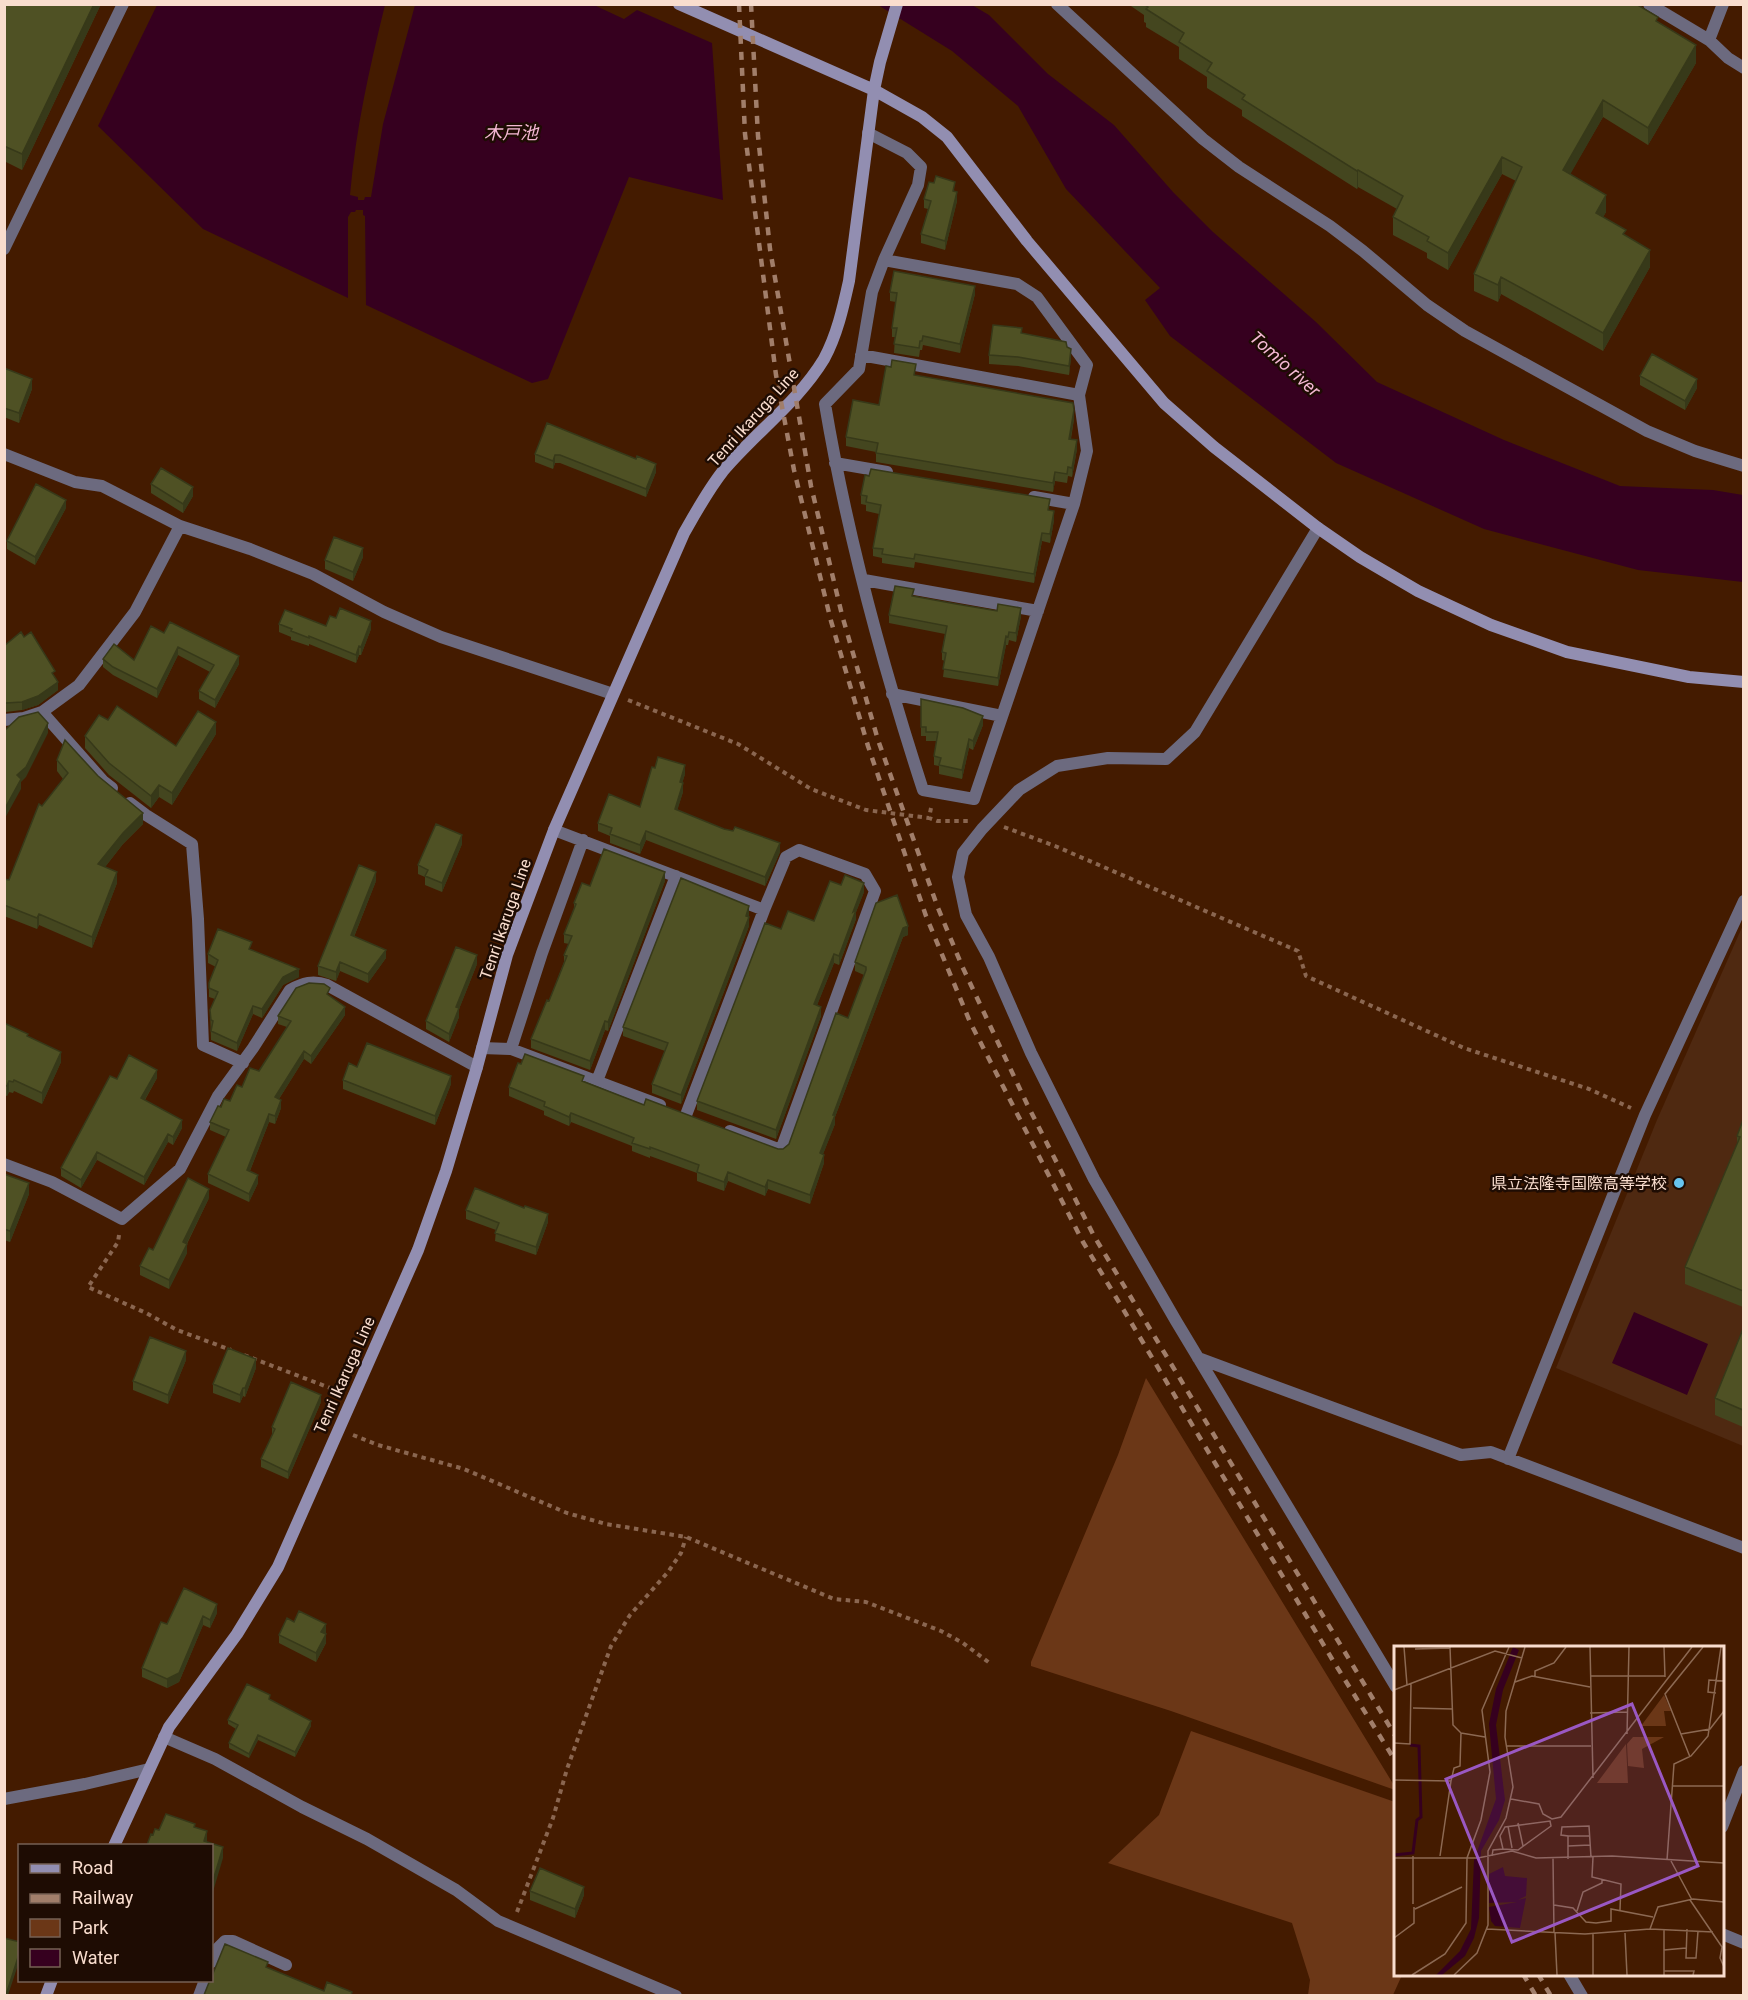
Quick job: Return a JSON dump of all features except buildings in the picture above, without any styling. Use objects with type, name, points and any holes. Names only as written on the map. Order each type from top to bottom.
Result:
[{"type":"main road","points":[[679,4],[874,90],[922,117],[947,137],[1027,241],[1164,403],[1214,447],[1318,528],[1360,557],[1418,591],[1491,626],[1579,654],[1689,678],[1743,682]]},
{"type":"main road","name":"Tenri Ikaruga Line","points":[[114,1844],[169,1727],[237,1634],[278,1567],[418,1250],[446,1171],[507,955],[554,830],[684,533],[722,472],[801,390],[815,373],[828,350],[844,307],[874,90],[897,4]]},
{"type":"street","points":[[4,249],[123,4]]},
{"type":"street","points":[[1057,4],[1203,139],[1239,167],[1330,226],[1427,305],[1466,331],[1647,431],[1695,451],[1743,466]]},
{"type":"street","points":[[1649,4],[1709,40],[1728,58],[1743,68]]},
{"type":"street","points":[[1709,40],[1723,4]]},
{"type":"street","points":[[868,133],[907,153],[921,167],[918,185],[884,260],[872,292],[859,369],[825,404],[835,463],[892,694],[923,790],[974,799],[1074,504],[1087,451],[1079,395],[1087,364],[1037,297],[1017,284],[884,260]]},
{"type":"street","points":[[861,355],[1079,395]]},
{"type":"street","points":[[4,454],[75,482],[102,486],[180,526],[250,549],[313,574],[384,612],[441,637],[613,694]]},
{"type":"street","points":[[835,463],[903,475]]},
{"type":"street","points":[[1017,494],[1074,504]]},
{"type":"street","points":[[4,720],[24,718],[42,712],[79,685],[135,612],[180,526]]},
{"type":"street","points":[[1318,528],[1195,732],[1166,759],[1108,758],[1057,766],[1018,790],[988,822],[963,853],[958,877],[966,915],[989,957],[1031,1053],[1094,1179],[1394,1685]]},
{"type":"street","points":[[864,580],[1038,611]]},
{"type":"street","points":[[892,694],[1002,716]]},
{"type":"street","points":[[42,712],[103,781],[146,815],[192,844],[198,919],[203,1046],[243,1063]]},
{"type":"street","points":[[554,830],[765,910]]},
{"type":"street","points":[[511,1049],[583,840]]},
{"type":"street","points":[[482,1048],[511,1049],[692,1117],[786,857],[799,850],[865,874],[875,891],[782,1150],[718,1126]]},
{"type":"street","points":[[597,1081],[676,876]]},
{"type":"street","points":[[1508,1459],[1645,1115],[1743,901]]},
{"type":"street","points":[[4,1164],[52,1182],[122,1219],[180,1169],[218,1096],[243,1063],[290,990],[316,981],[477,1067]]},
{"type":"street","points":[[1198,1358],[1461,1455],[1491,1452],[1743,1548]]},
{"type":"street","points":[[164,1737],[215,1759],[367,1839],[456,1890],[498,1921],[676,1995]]},
{"type":"street","points":[[4,1799],[149,1769]]},
{"type":"street","points":[[1724,1822],[1743,1771]]},
{"type":"street","points":[[1724,1935],[1743,1943]]},
{"type":"street","points":[[213,1959],[216,1950],[225,1941],[233,1941],[286,1965]]},
{"type":"street","points":[[1570,1976],[1582,1995]]},
{"type":"path","points":[[613,694],[738,744],[811,789],[866,810],[937,821],[988,822],[1055,846],[1298,951],[1305,976],[1464,1048],[1589,1089],[1645,1115]]},
{"type":"path","points":[[923,790],[931,808],[929,818]]},
{"type":"path","points":[[122,1219],[118,1242],[88,1287],[147,1313],[177,1330],[352,1397]]},
{"type":"path","points":[[338,1428],[378,1445],[464,1469],[567,1513],[606,1524],[686,1537],[834,1599],[866,1602],[941,1631],[963,1643],[990,1664]]},
{"type":"path","points":[[511,1926],[553,1818],[567,1769],[611,1646],[630,1615],[668,1572],[681,1552],[686,1537]]},
{"type":"shaded area","name":"県立法隆寺国際高等学校","points":[[1743,925],[1743,1446],[1556,1368],[1657,1120]]},
{"type":"green space","points":[[1146,1378],[1394,1785],[1394,1790],[1171,1711],[1031,1666],[1118,1455]]},
{"type":"green space","points":[[1191,1731],[1394,1802],[1394,1976],[1402,1976],[1393,1995],[1308,1995],[1310,1980],[1292,1923],[1108,1863],[1159,1815]]},
{"type":"water","name":"木戸池","points":[[157,5],[385,5],[359,123],[350,195],[358,197],[358,200],[371,197],[383,124],[415,5],[594,5],[624,19],[637,10],[712,43],[723,200],[629,177],[548,379],[532,383],[366,305],[365,216],[363,210],[351,212],[348,217],[348,298],[203,229],[98,126]]},
{"type":"water","name":"Tomio river","points":[[878,5],[972,5],[989,15],[1048,74],[1114,125],[1173,192],[1213,232],[1316,322],[1377,382],[1504,440],[1620,486],[1713,490],[1743,495],[1743,582],[1638,570],[1484,529],[1336,463],[1170,336],[1145,300],[1160,288],[1066,189],[1018,106],[952,51]]},
{"type":"water","points":[[1634,1312],[1708,1344],[1687,1395],[1612,1363]]},
{"type":"railway","points":[[739,4],[745,134],[776,375],[794,470],[831,621],[868,746],[926,916],[970,1022],[1083,1242],[1394,1759]]},
{"type":"railway","points":[[751,4],[758,136],[770,249],[811,486],[842,615],[878,740],[938,908],[962,966],[1027,1104],[1094,1236],[1394,1734]]},
{"type":"railway","points":[[1524,1976],[1536,1996]]},
{"type":"railway","points":[[1539,1976],[1551,1996]]},
{"type":"place","name":"県立法隆寺国際高等学校","points":[[1679,1183]]}]
